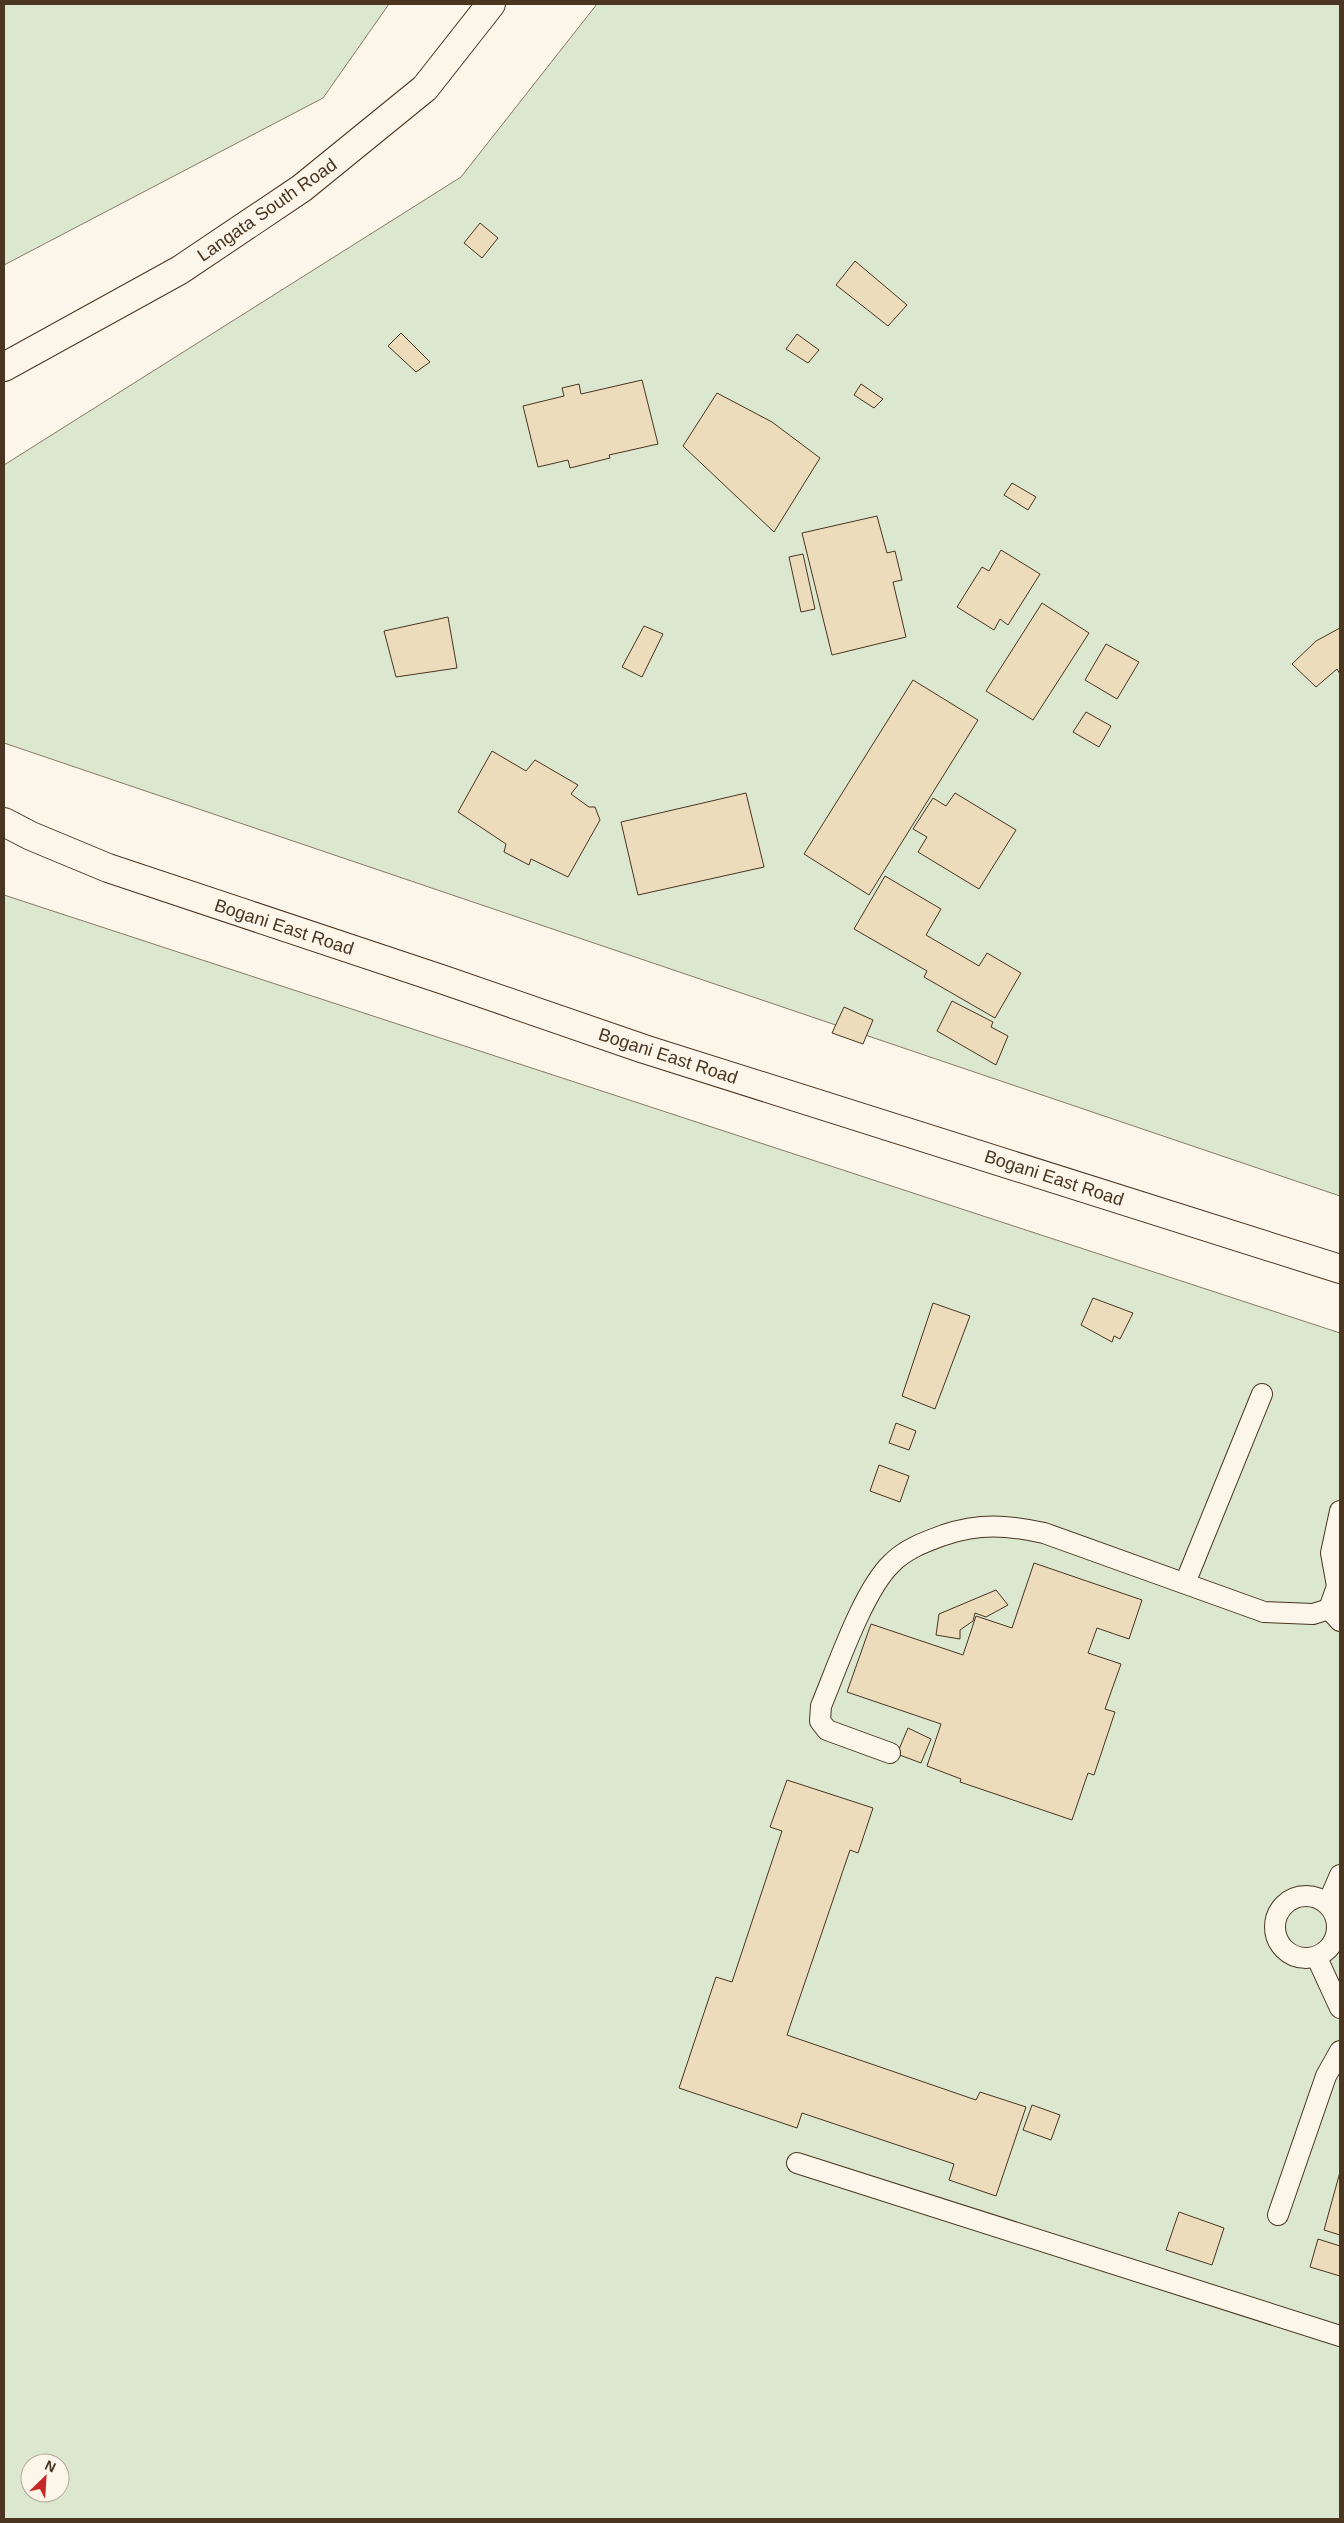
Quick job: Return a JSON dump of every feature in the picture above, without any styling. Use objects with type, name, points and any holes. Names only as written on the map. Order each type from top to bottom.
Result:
[{"type":"street","name":"Langata South Road","points":[[4,367],[180,270],[302,188],[426,88],[491,4]]},
{"type":"street","name":"Bogani East Road","points":[[4,822],[108,868],[644,1049],[1340,1269]]},
{"type":"lane","points":[[1185,1583],[1262,1394]]},
{"type":"lane","points":[[890,1753],[827,1730],[820,1721],[821,1706],[870,1592],[890,1564],[919,1544],[968,1527],[1016,1526],[1044,1533],[1264,1612],[1335,1615],[1337,1586],[1331,1553],[1340,1511]]},
{"type":"lane","points":[[1328,1903],[1340,1875]]},
{"type":"lane","points":[[1307,1895],[1328,1903],[1339,1923],[1334,1944],[1317,1958],[1294,1958],[1278,1942],[1275,1921],[1286,1901],[1307,1895]]},
{"type":"lane","points":[[1317,1958],[1340,2008]]},
{"type":"lane","points":[[1278,2214],[1326,2076],[1340,2051]]},
{"type":"lane","points":[[797,2164],[1340,2336]]},
{"type":"green space","points":[[4,4],[389,4],[323,98],[4,265]]},
{"type":"green space","points":[[597,4],[1340,4],[1340,1196],[4,743],[4,465],[461,177]]},
{"type":"green space","points":[[4,895],[1340,1333],[1340,2519],[4,2519]]},
{"type":"building","points":[[480,223],[498,238],[482,258],[464,243]]},
{"type":"building","points":[[855,261],[907,305],[888,326],[836,285]]},
{"type":"building","points":[[401,333],[430,362],[416,372],[388,346]]},
{"type":"building","points":[[797,334],[819,350],[808,363],[786,349]]},
{"type":"building","points":[[642,380],[658,444],[609,455],[610,458],[570,468],[568,460],[538,467],[523,406],[564,396],[562,388],[579,384],[581,394]]},
{"type":"building","points":[[861,384],[883,399],[874,408],[854,395]]},
{"type":"building","points":[[717,393],[772,422],[820,458],[774,532],[683,446]]},
{"type":"building","points":[[1012,483],[1036,497],[1028,510],[1004,495]]},
{"type":"building","points":[[877,516],[887,553],[895,551],[902,580],[893,582],[906,637],[832,655],[802,533]]},
{"type":"building","points":[[1001,550],[1040,574],[1008,625],[1000,619],[994,630],[957,607],[982,567],[989,571]]},
{"type":"building","points":[[803,554],[815,609],[801,612],[789,557]]},
{"type":"building","points":[[1042,603],[1089,633],[1033,720],[986,691]]},
{"type":"building","points":[[448,617],[457,668],[396,677],[384,631]]},
{"type":"building","points":[[644,626],[663,634],[642,677],[622,667]]},
{"type":"building","points":[[1340,628],[1340,674],[1337,669],[1316,687],[1292,664],[1316,641]]},
{"type":"building","points":[[1106,644],[1139,662],[1117,699],[1085,680]]},
{"type":"building","points":[[913,680],[978,720],[869,895],[804,854]]},
{"type":"building","points":[[1086,712],[1111,726],[1099,747],[1073,732]]},
{"type":"building","points":[[492,751],[526,771],[535,760],[578,785],[571,794],[589,807],[595,807],[600,820],[568,877],[531,859],[529,865],[504,852],[506,844],[458,812]]},
{"type":"building","points":[[746,793],[764,867],[638,895],[621,822]]},
{"type":"building","points":[[955,793],[1016,830],[979,889],[918,852],[927,837],[913,829],[933,798],[946,806]]},
{"type":"building","points":[[885,876],[941,909],[926,935],[979,966],[987,953],[1021,973],[995,1018],[924,977],[927,971],[854,929]]},
{"type":"building","points":[[952,1001],[993,1022],[991,1027],[1008,1036],[996,1065],[937,1031]]},
{"type":"building","points":[[844,1007],[873,1020],[863,1044],[832,1033]]},
{"type":"building","points":[[1093,1298],[1133,1313],[1120,1339],[1114,1336],[1112,1342],[1081,1325]]},
{"type":"building","points":[[933,1303],[970,1316],[935,1409],[902,1396]]},
{"type":"building","points":[[896,1423],[916,1431],[909,1450],[889,1443]]},
{"type":"building","points":[[879,1465],[909,1476],[900,1502],[870,1491]]},
{"type":"building","points":[[1034,1563],[1142,1600],[1129,1639],[1097,1628],[1088,1653],[1121,1664],[1105,1709],[1115,1712],[1094,1775],[1088,1773],[1072,1820],[960,1782],[961,1779],[927,1766],[941,1724],[847,1692],[871,1624],[963,1655],[976,1616],[1012,1628]]},
{"type":"building","points":[[996,1590],[1008,1605],[986,1617],[975,1613],[973,1621],[960,1630],[960,1639],[936,1635],[939,1614]]},
{"type":"building","points":[[908,1728],[931,1739],[921,1763],[897,1754]]},
{"type":"building","points":[[787,1780],[873,1808],[858,1853],[850,1850],[787,2035],[976,2100],[980,2092],[1026,2107],[996,2196],[949,2180],[954,2164],[802,2113],[797,2128],[679,2088],[716,1977],[732,1982],[782,1831],[770,1827]]},
{"type":"building","points":[[1032,2105],[1060,2115],[1051,2140],[1023,2130]]},
{"type":"building","points":[[1340,2172],[1340,2235],[1324,2230]]},
{"type":"building","points":[[1179,2212],[1224,2228],[1212,2265],[1166,2250]]},
{"type":"building","points":[[1318,2239],[1340,2246],[1340,2276],[1310,2267]]}]
